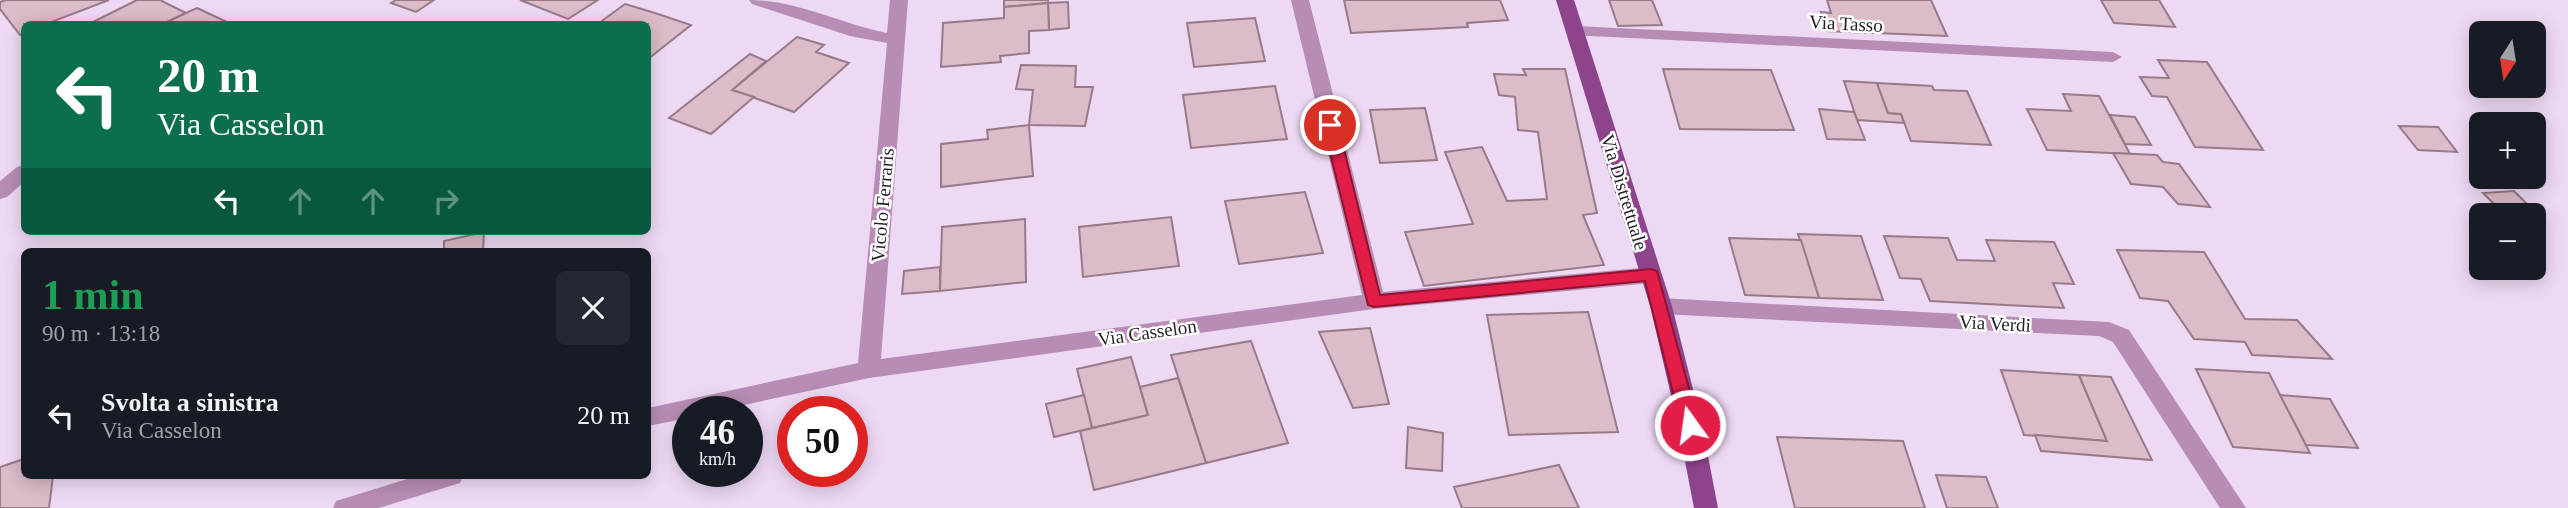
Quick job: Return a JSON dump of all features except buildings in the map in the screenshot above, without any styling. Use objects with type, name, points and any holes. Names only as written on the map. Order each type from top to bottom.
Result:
[{"type":"main road","name":"Via Distrettuale","points":[[1565,0],[1661,306],[1690,425],[1706,508]]},
{"type":"street","points":[[758,0],[856,32],[896,40]]},
{"type":"street","name":"Vicolo Ferraris","points":[[869,369],[899,0]]},
{"type":"street","points":[[1300,0],[1374,301]]},
{"type":"street","name":"Via Tasso","points":[[1576,31],[2113,57]]},
{"type":"street","points":[[0,192],[21,174]]},
{"type":"street","name":"Via Casselon","points":[[651,416],[869,369],[1374,301],[1651,275]]},
{"type":"street","name":"Via Verdi","points":[[1661,306],[2101,328],[2121,336],[2234,508]]},
{"type":"street","points":[[345,508],[441,479]]},
{"type":"route","points":[[1330,125],[1374,301],[1651,275],[1690,425]]}]
